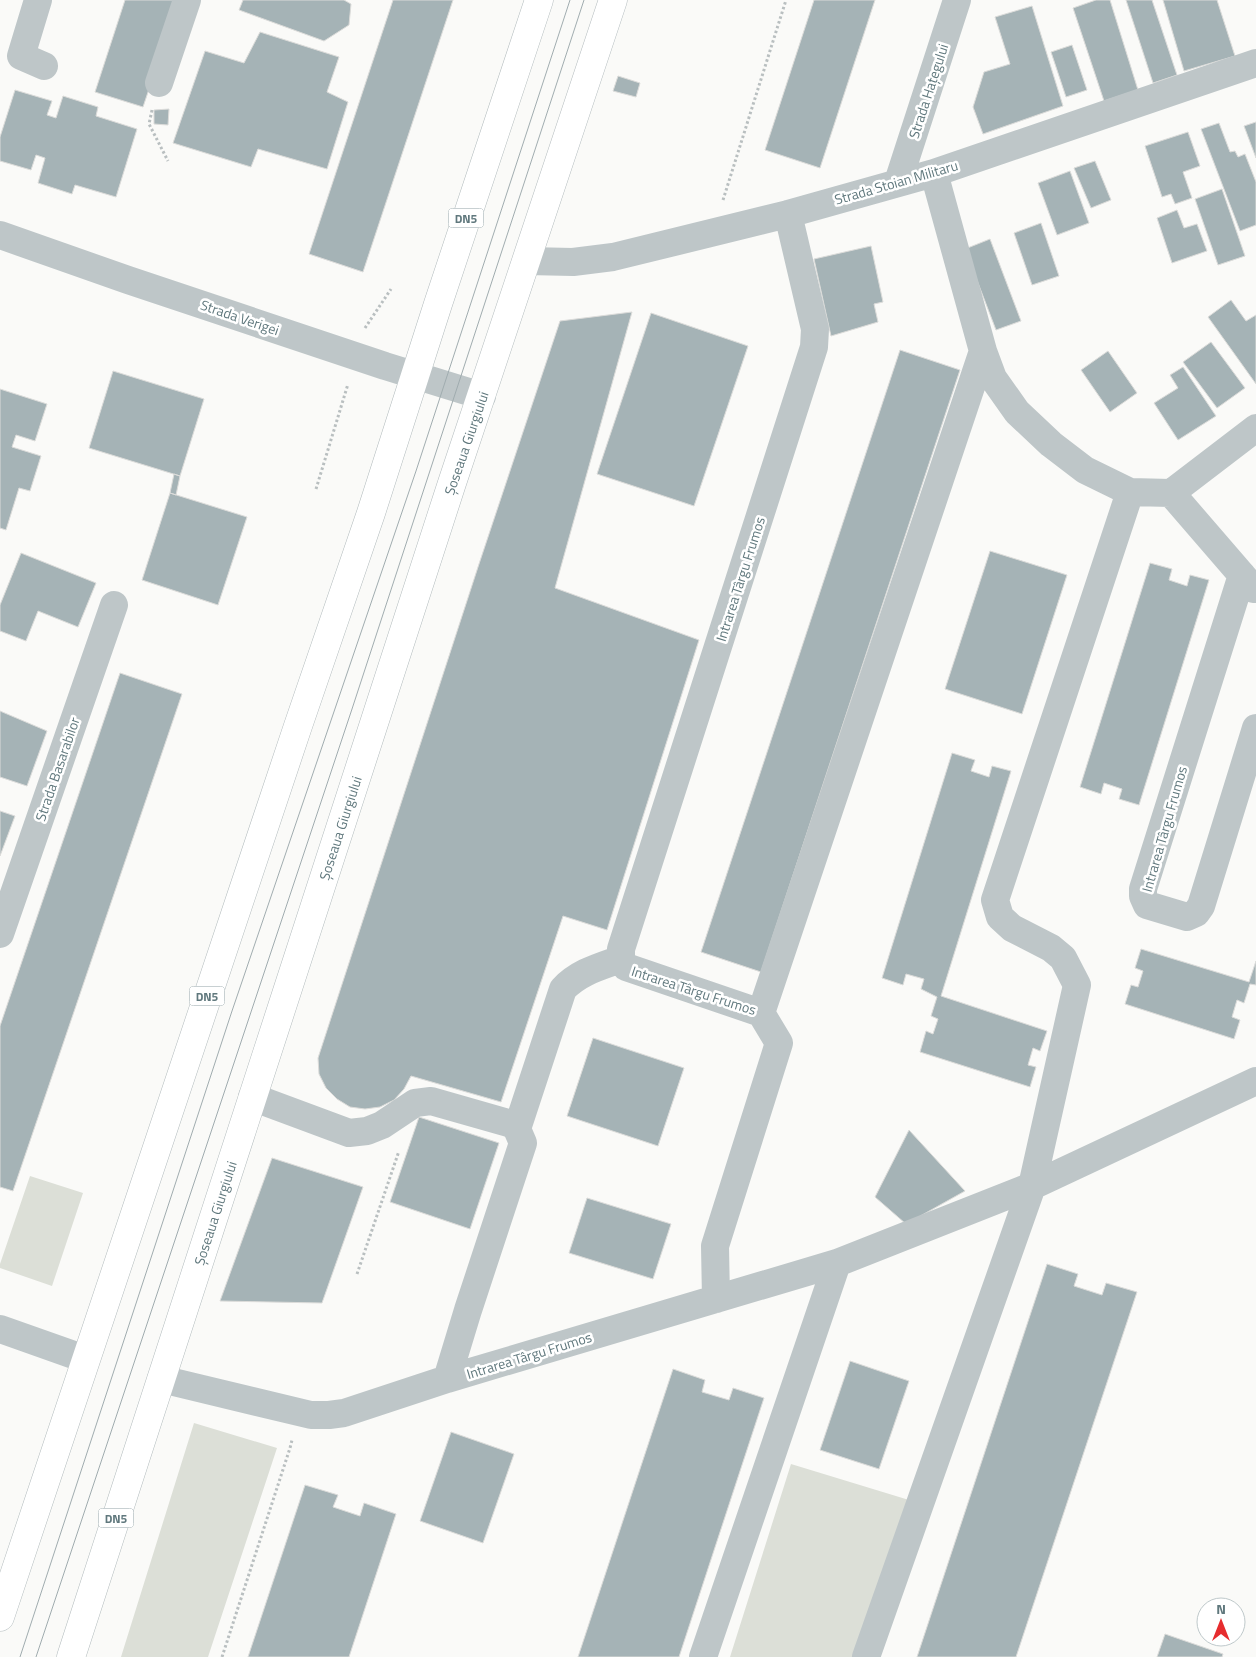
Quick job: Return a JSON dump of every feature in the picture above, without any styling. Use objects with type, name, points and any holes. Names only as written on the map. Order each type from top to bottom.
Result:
[{"type":"main road","name":"DN5","points":[[0,1617],[371,513],[539,0]]},
{"type":"main road","name":"Șoseaua Giurgiului","points":[[71,1657],[252,1097],[612,0]]},
{"type":"street","points":[[38,0],[21,56],[44,66]]},
{"type":"street","points":[[159,83],[187,0]]},
{"type":"street","name":"Strada Hațegului","points":[[898,182],[957,0]]},
{"type":"street","name":"Strada Stoian Militaru","points":[[527,261],[573,262],[613,257],[788,214],[934,173],[1256,63]]},
{"type":"street","points":[[934,173],[983,351],[993,378],[1018,412],[1051,444],[1085,470],[1130,492],[1171,493],[1256,428]]},
{"type":"street","name":"Intrarea Târgu Frumos","points":[[788,214],[816,329],[814,347],[621,950],[621,960],[626,967],[761,1013],[983,351]]},
{"type":"street","name":"Strada Verigei","points":[[0,235],[136,283],[385,366],[416,374],[482,396]]},
{"type":"street","points":[[866,1657],[1032,1186],[1077,985],[1063,958],[1051,948],[1012,928],[1000,917],[995,900],[1130,492]]},
{"type":"street","name":"Intrarea Târgu Frumos","points":[[1171,493],[1249,583],[1143,888],[1143,896],[1147,905],[1187,917],[1196,913],[1201,906],[1256,728]]},
{"type":"street","name":"Strada Basarabilor","points":[[0,934],[114,605]]},
{"type":"street","points":[[517,1129],[563,989],[572,980],[586,972],[621,960]]},
{"type":"street","points":[[716,1299],[715,1246],[779,1043],[761,1013]]},
{"type":"street","name":"Intrarea Târgu Frumos","points":[[161,1380],[296,1413],[329,1415],[344,1413],[447,1379],[837,1263],[1032,1186],[1256,1081]]},
{"type":"street","points":[[252,1097],[349,1134],[367,1131],[382,1124],[415,1103],[431,1101],[512,1124],[517,1129],[523,1143],[447,1379]]},
{"type":"street","points":[[703,1657],[837,1263]]},
{"type":"street","points":[[0,1329],[85,1360]]},
{"type":"path","points":[[713,232],[786,0]]},
{"type":"path","points":[[159,83],[149,124],[168,161]]},
{"type":"path","points":[[357,1274],[400,1148]]},
{"type":"path","points":[[222,1657],[290,1448],[296,1413]]},
{"type":"shaded area","points":[[30,1176],[83,1193],[52,1286],[0,1268]]},
{"type":"shaded area","points":[[194,1423],[277,1448],[208,1657],[121,1657]]},
{"type":"shaded area","points":[[791,1464],[909,1500],[859,1657],[730,1657]]},
{"type":"building","points":[[125,0],[179,0],[143,107],[95,92]]},
{"type":"building","points":[[243,0],[344,0],[351,4],[349,25],[324,41],[239,10]]},
{"type":"building","points":[[393,0],[453,0],[363,272],[309,254]]},
{"type":"building","points":[[814,0],[875,0],[820,168],[765,150]]},
{"type":"building","points":[[1096,0],[1110,0],[1138,90],[1104,101],[1073,8]]},
{"type":"building","points":[[1126,0],[1152,0],[1177,75],[1153,83]]},
{"type":"building","points":[[1163,0],[1217,0],[1235,56],[1184,71]]},
{"type":"building","points":[[1032,6],[1063,106],[983,134],[973,107],[984,72],[1010,64],[995,17]]},
{"type":"building","points":[[260,32],[339,57],[327,92],[348,102],[327,169],[258,149],[251,167],[173,143],[205,51],[244,63]]},
{"type":"building","points":[[1072,45],[1087,90],[1066,97],[1051,52]]},
{"type":"building","points":[[618,76],[640,83],[636,97],[613,91]]},
{"type":"building","points":[[15,90],[52,101],[47,115],[56,118],[63,96],[98,107],[96,116],[137,129],[116,197],[75,185],[72,194],[38,183],[45,158],[36,155],[31,170],[0,161],[0,137]]},
{"type":"building","points":[[169,109],[168,125],[154,124],[154,110]]},
{"type":"building","points":[[1256,122],[1256,158],[1244,126]]},
{"type":"building","points":[[1219,123],[1230,152],[1235,151],[1238,157],[1245,154],[1256,182],[1256,225],[1240,231],[1201,129]]},
{"type":"building","points":[[1188,132],[1200,166],[1183,172],[1192,198],[1175,204],[1171,194],[1162,197],[1145,146]]},
{"type":"building","points":[[1095,161],[1111,200],[1091,208],[1074,168]]},
{"type":"building","points":[[1070,171],[1089,223],[1057,235],[1038,183]]},
{"type":"building","points":[[1222,189],[1245,256],[1218,265],[1195,199]]},
{"type":"building","points":[[1177,210],[1184,228],[1197,224],[1207,251],[1172,263],[1157,218]]},
{"type":"building","points":[[1041,223],[1059,276],[1032,285],[1014,233]]},
{"type":"building","points":[[990,239],[1021,321],[996,330],[965,249]]},
{"type":"building","points":[[871,246],[883,302],[874,304],[878,322],[831,336],[814,259]]},
{"type":"building","points":[[1231,300],[1246,321],[1256,315],[1256,384],[1208,317]]},
{"type":"building","points":[[632,312],[555,588],[699,640],[607,930],[563,916],[501,1102],[411,1076],[404,1089],[394,1100],[380,1107],[365,1109],[350,1107],[337,1099],[326,1088],[319,1074],[318,1058],[560,321]]},
{"type":"building","points":[[651,313],[748,346],[694,506],[597,474]]},
{"type":"building","points":[[1211,342],[1245,388],[1217,408],[1183,362]]},
{"type":"building","points":[[900,350],[960,370],[761,972],[701,952]]},
{"type":"building","points":[[1108,351],[1137,393],[1110,412],[1081,370]]},
{"type":"building","points":[[1183,367],[1216,416],[1178,440],[1154,403],[1178,388],[1170,375]]},
{"type":"building","points":[[113,371],[204,399],[180,476],[89,448]]},
{"type":"building","points":[[0,389],[47,404],[35,441],[16,435],[12,447],[41,456],[30,491],[19,488],[6,530],[0,528]]},
{"type":"building","points":[[174,474],[180,476],[176,495],[170,493]]},
{"type":"building","points":[[170,493],[247,517],[218,605],[142,580]]},
{"type":"building","points":[[990,551],[1067,575],[1022,714],[945,689]]},
{"type":"building","points":[[21,553],[96,583],[78,627],[38,611],[26,641],[0,631],[0,605]]},
{"type":"building","points":[[1150,563],[1172,569],[1169,580],[1187,586],[1190,575],[1209,580],[1139,805],[1119,799],[1122,789],[1104,783],[1101,794],[1080,787]]},
{"type":"building","points":[[120,673],[182,694],[13,1191],[0,1187],[0,1026]]},
{"type":"building","points":[[0,711],[47,731],[27,786],[0,777]]},
{"type":"building","points":[[952,753],[975,760],[971,771],[989,777],[992,766],[1011,771],[941,996],[1047,1031],[1040,1051],[1033,1048],[1028,1065],[1036,1067],[1030,1087],[920,1052],[926,1031],[933,1034],[938,1019],[931,1016],[937,997],[921,989],[924,979],[906,974],[903,985],[882,978]]},
{"type":"building","points":[[0,811],[15,816],[0,856]]},
{"type":"building","points":[[1141,949],[1249,982],[1256,961],[1256,985],[1250,984],[1244,1003],[1237,1000],[1232,1017],[1240,1020],[1234,1039],[1125,1004],[1131,985],[1138,987],[1143,971],[1135,968]]},
{"type":"building","points":[[593,1038],[684,1068],[658,1146],[567,1116]]},
{"type":"building","points":[[419,1117],[499,1143],[470,1229],[390,1202]]},
{"type":"building","points":[[909,1130],[965,1191],[906,1224],[875,1197]]},
{"type":"building","points":[[272,1158],[363,1187],[322,1303],[220,1301]]},
{"type":"building","points":[[587,1198],[671,1224],[653,1279],[569,1253]]},
{"type":"building","points":[[1047,1264],[1078,1274],[1074,1286],[1102,1295],[1106,1283],[1137,1292],[1016,1657],[917,1657]]},
{"type":"building","points":[[850,1361],[909,1381],[879,1469],[820,1450]]},
{"type":"building","points":[[673,1369],[705,1380],[702,1392],[729,1400],[733,1388],[764,1398],[679,1657],[578,1657]]},
{"type":"building","points":[[451,1432],[514,1454],[483,1543],[420,1521]]},
{"type":"building","points":[[305,1485],[338,1495],[333,1507],[360,1516],[364,1503],[396,1514],[349,1657],[248,1657]]},
{"type":"building","points":[[1165,1634],[1196,1645],[1196,1647],[1203,1647],[1223,1654],[1222,1657],[1157,1657]]},
{"type":"tram line","points":[[20,1657],[232,1011],[416,471],[570,0]]},
{"type":"tram line","points":[[36,1657],[352,709],[584,0]]}]
